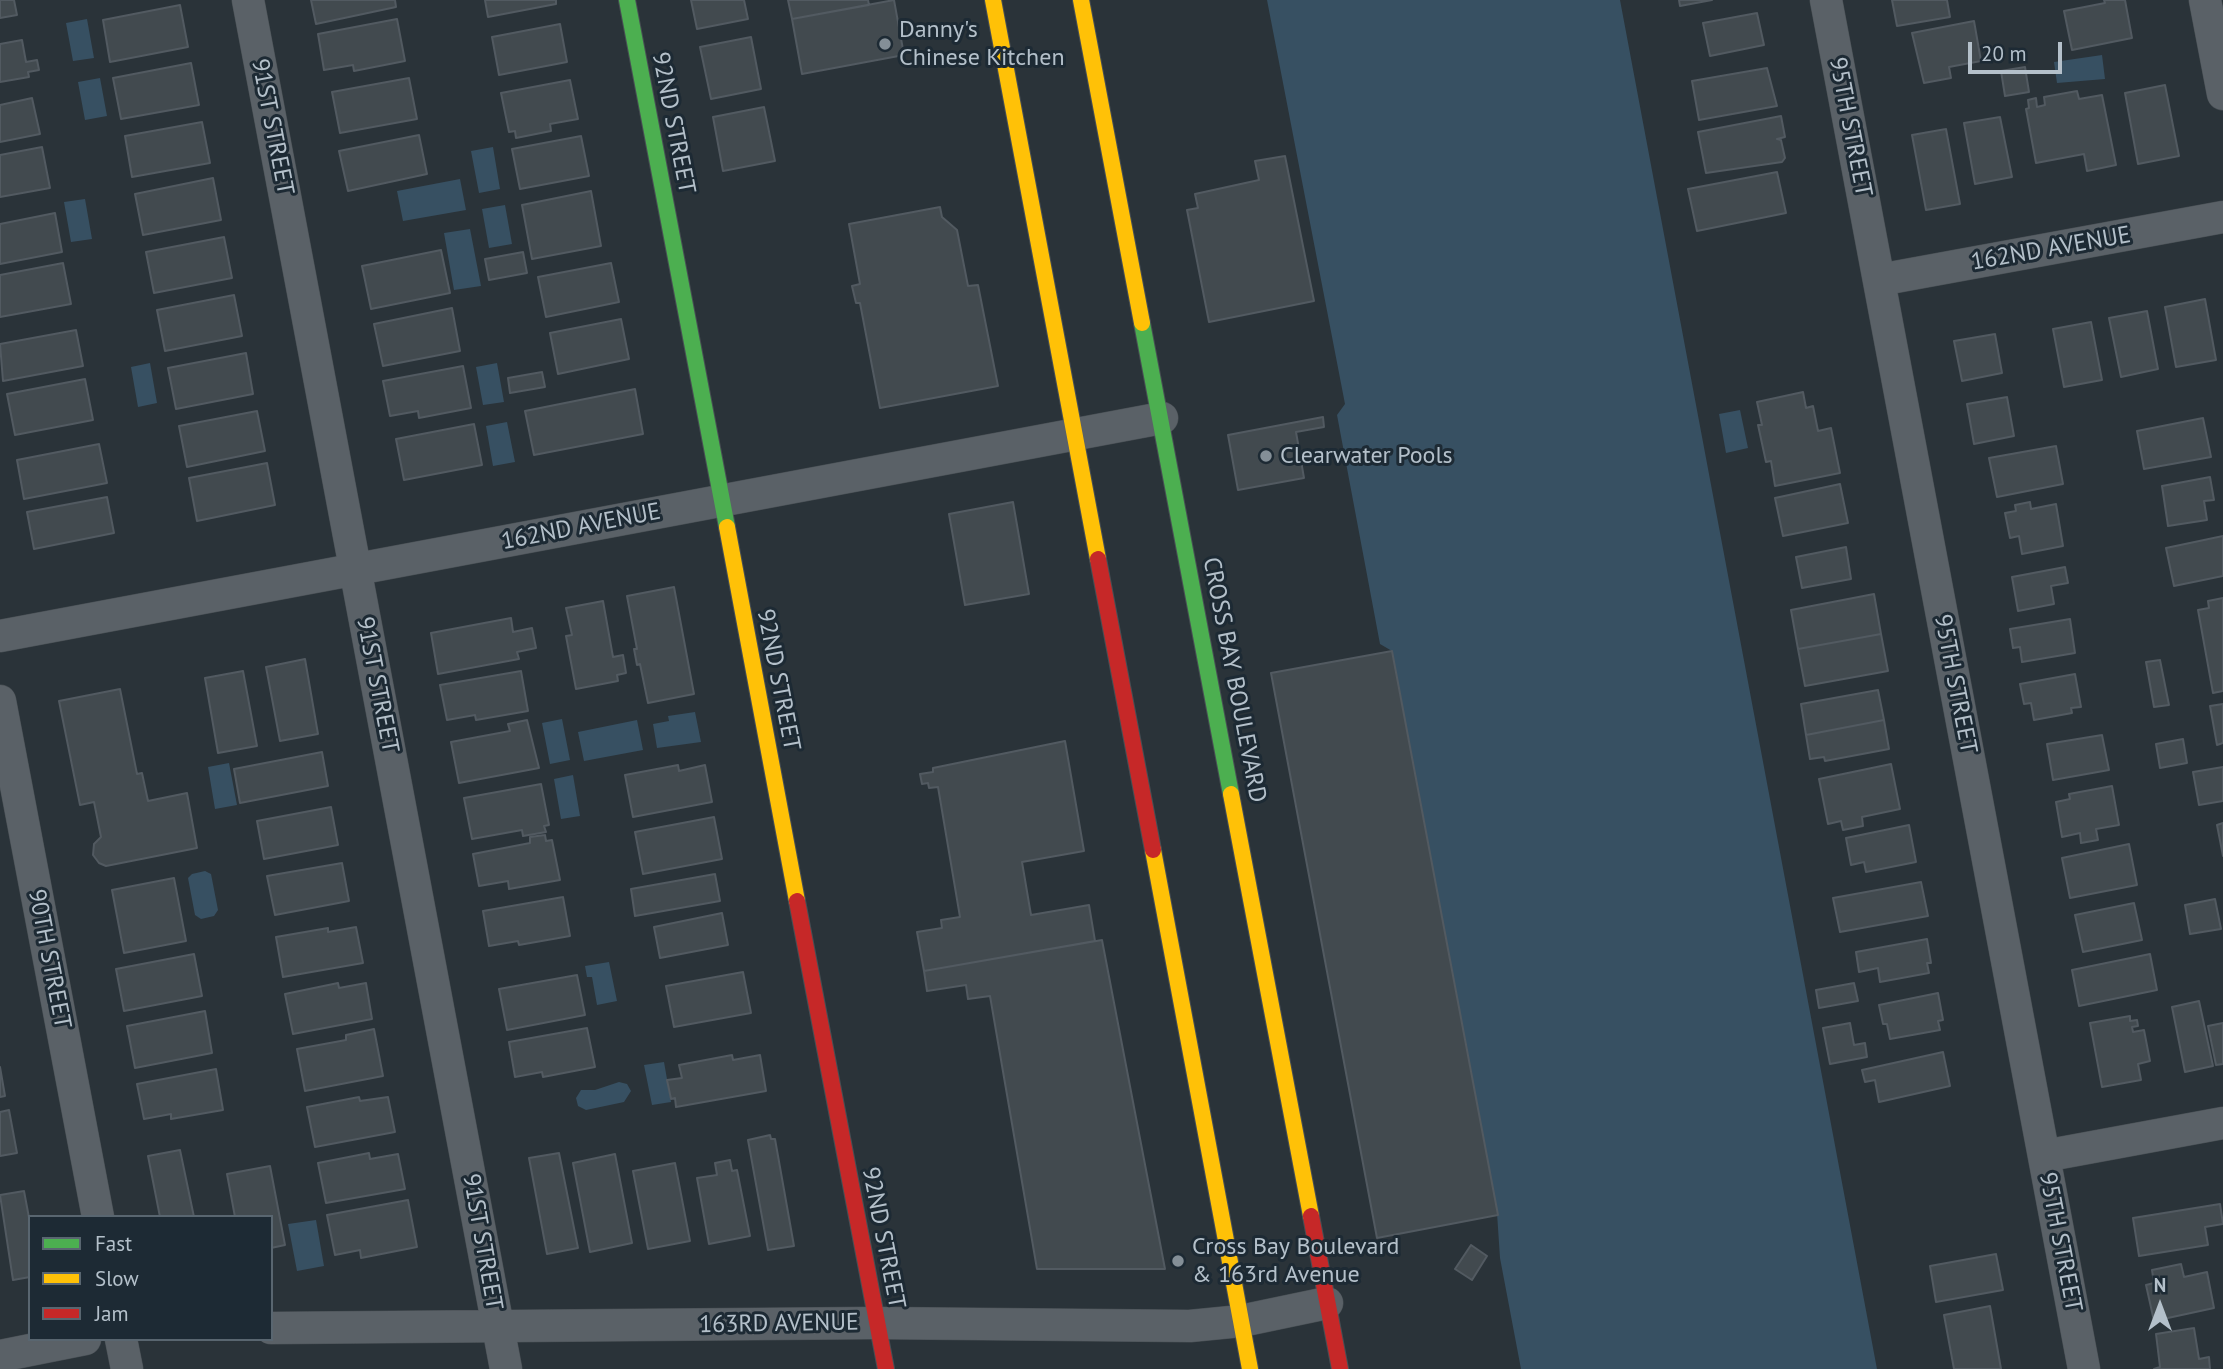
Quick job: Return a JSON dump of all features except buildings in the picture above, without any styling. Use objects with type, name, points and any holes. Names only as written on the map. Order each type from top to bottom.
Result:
[{"type":"main road","name":"92ND STREET","points":[[627,0],[886,1369]]},
{"type":"main road","points":[[993,0],[1250,1369]]},
{"type":"main road","name":"CROSS BAY BOULEVARD","points":[[1081,0],[1340,1369]]},
{"type":"street","name":"91ST STREET","points":[[248,0],[506,1369]]},
{"type":"street","name":"95TH STREET","points":[[1826,0],[2084,1369]]},
{"type":"street","points":[[2205,0],[2223,94]]},
{"type":"street","name":"162ND AVENUE","points":[[1879,280],[2223,217]]},
{"type":"street","name":"162ND AVENUE","points":[[0,636],[1162,418]]},
{"type":"street","name":"90TH STREET","points":[[0,701],[98,1215]]},
{"type":"street","points":[[2044,1156],[2223,1123]]},
{"type":"street","name":"163RD AVENUE","points":[[273,1328],[876,1323],[1190,1326],[1241,1321],[1328,1303]]},
{"type":"street","points":[[0,1356],[75,1341]]},
{"type":"street","points":[[121,1341],[127,1369]]},
{"type":"water","points":[[1267,0],[1620,0],[1877,1369],[1521,1369],[1500,1258],[1497,1213],[1392,651],[1380,644],[1337,415],[1345,404]]},
{"type":"water","points":[[87,19],[94,58],[73,61],[66,23]]},
{"type":"water","points":[[2102,55],[2105,79],[2057,83],[2054,62]]},
{"type":"water","points":[[100,78],[107,116],[85,120],[78,82]]},
{"type":"water","points":[[493,147],[500,189],[479,193],[471,151]]},
{"type":"water","points":[[460,179],[466,210],[403,221],[397,191]]},
{"type":"water","points":[[85,199],[92,239],[71,242],[64,202]]},
{"type":"water","points":[[505,205],[512,244],[489,248],[482,209]]},
{"type":"water","points":[[470,229],[481,286],[454,290],[444,233]]},
{"type":"water","points":[[150,363],[157,403],[138,407],[131,367]]},
{"type":"water","points":[[497,363],[504,402],[483,405],[476,367]]},
{"type":"water","points":[[1740,410],[1748,448],[1726,453],[1719,414]]},
{"type":"water","points":[[507,422],[515,462],[493,466],[486,426]]},
{"type":"water","points":[[695,712],[701,742],[657,748],[653,724],[669,721],[668,716]]},
{"type":"water","points":[[562,719],[570,760],[550,764],[542,723]]},
{"type":"water","points":[[637,720],[643,750],[584,761],[578,732]]},
{"type":"water","points":[[229,763],[237,805],[215,809],[208,767]]},
{"type":"water","points":[[573,775],[580,816],[561,819],[554,779]]},
{"type":"water","points":[[205,871],[211,874],[218,910],[214,916],[201,919],[195,915],[188,878],[192,874]]},
{"type":"water","points":[[609,962],[617,1001],[597,1005],[592,977],[587,977],[585,966]]},
{"type":"water","points":[[664,1062],[671,1102],[652,1105],[644,1065]]},
{"type":"water","points":[[619,1082],[627,1084],[631,1091],[624,1102],[586,1110],[578,1106],[576,1098],[581,1090],[595,1090]]},
{"type":"water","points":[[316,1220],[324,1266],[297,1271],[288,1224]]},
{"type":"traffic: fast","points":[[627,0],[727,527]]},
{"type":"traffic: fast","points":[[1142,323],[1231,794]]},
{"type":"traffic: slow","points":[[993,0],[1098,559]]},
{"type":"traffic: slow","points":[[1081,0],[1142,323]]},
{"type":"traffic: slow","points":[[727,527],[797,901]]},
{"type":"traffic: slow","points":[[1231,794],[1311,1216]]},
{"type":"traffic: slow","points":[[1153,850],[1250,1369]]},
{"type":"traffic: jam","points":[[1098,559],[1153,850]]},
{"type":"traffic: jam","points":[[797,901],[886,1369]]},
{"type":"traffic: jam","points":[[1311,1216],[1340,1369]]},
{"type":"place","name":"Danny's Chinese Kitchen","points":[[885,44]]},
{"type":"place","name":"Clearwater Pools","points":[[1266,456]]},
{"type":"place","name":"Cross Bay Boulevard & 163rd Avenue","points":[[1178,1261]]}]
